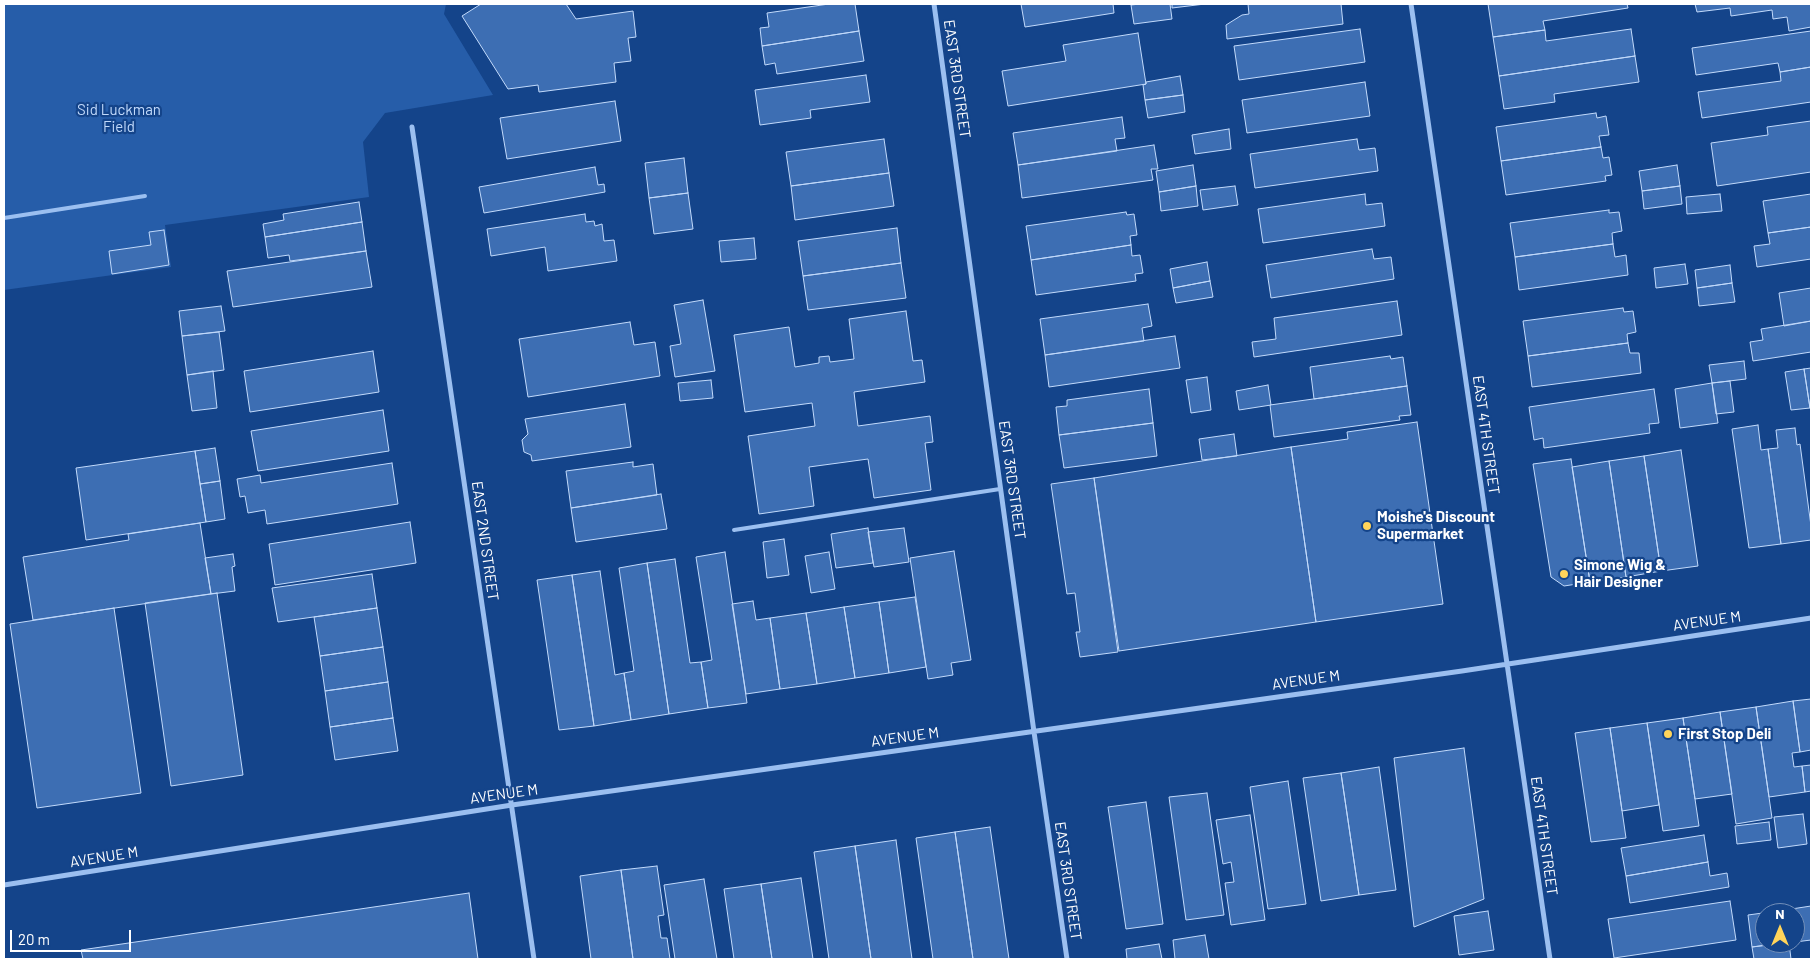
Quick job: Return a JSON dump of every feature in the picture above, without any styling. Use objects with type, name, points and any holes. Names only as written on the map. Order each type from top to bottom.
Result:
[{"type":"street","name":"EAST 3RD STREET","points":[[934,4],[1000,489],[1067,959]]},
{"type":"street","name":"EAST 4TH STREET","points":[[1411,4],[1550,959]]},
{"type":"street","name":"EAST 2ND STREET","points":[[412,127],[534,959]]},
{"type":"street","name":"AVENUE M","points":[[4,885],[512,805],[1034,732],[1811,618]]},
{"type":"lane","points":[[4,218],[145,196]]},
{"type":"lane","points":[[734,530],[1000,489]]},
{"type":"green space","name":"Sid Luckman Field","points":[[4,4],[446,4],[444,14],[493,95],[385,113],[363,142],[369,197],[165,225],[171,267],[4,290]]},
{"type":"building","points":[[481,4],[566,4],[576,19],[633,11],[636,37],[628,38],[631,61],[614,63],[616,82],[539,92],[538,85],[508,89],[462,16]]},
{"type":"building","points":[[829,4],[855,4],[859,31],[762,46],[760,28],[769,27],[767,13]]},
{"type":"building","points":[[1021,4],[1113,4],[1114,13],[1025,27]]},
{"type":"building","points":[[1170,4],[1172,19],[1134,24],[1131,5]]},
{"type":"building","points":[[1172,4],[1205,4],[1172,8]]},
{"type":"building","points":[[1248,4],[1341,4],[1343,24],[1227,39],[1226,25],[1242,15],[1249,14]]},
{"type":"building","points":[[1488,4],[1627,4],[1628,8],[1543,21],[1545,30],[1493,37]]},
{"type":"building","points":[[1695,4],[1811,4],[1811,27],[1789,31],[1787,17],[1773,19],[1772,10],[1731,16],[1730,8],[1697,12]]},
{"type":"building","points":[[1360,29],[1365,62],[1239,80],[1234,46]]},
{"type":"building","points":[[1631,29],[1635,56],[1499,76],[1493,37],[1545,30],[1546,41]]},
{"type":"building","points":[[859,31],[864,61],[777,74],[775,63],[765,65],[762,46]]},
{"type":"building","points":[[1811,31],[1811,67],[1780,72],[1778,63],[1696,75],[1692,48]]},
{"type":"building","points":[[1138,33],[1146,84],[1008,106],[1002,71],[1066,61],[1063,45]]},
{"type":"building","points":[[1635,56],[1639,82],[1554,94],[1555,102],[1504,109],[1499,76]]},
{"type":"building","points":[[1811,67],[1811,102],[1702,118],[1698,92],[1781,81],[1780,72]]},
{"type":"building","points":[[866,75],[870,102],[810,110],[811,118],[760,125],[755,90]]},
{"type":"building","points":[[1180,76],[1183,95],[1145,100],[1143,85],[1146,82]]},
{"type":"building","points":[[1365,82],[1370,116],[1247,133],[1242,100]]},
{"type":"building","points":[[1183,95],[1185,112],[1148,118],[1145,100]]},
{"type":"building","points":[[615,101],[621,141],[507,159],[500,118]]},
{"type":"building","points":[[1596,113],[1597,118],[1606,116],[1609,135],[1599,136],[1601,147],[1501,161],[1496,127]]},
{"type":"building","points":[[1122,117],[1125,138],[1115,139],[1117,151],[1018,165],[1013,133]]},
{"type":"building","points":[[1811,121],[1811,172],[1717,186],[1711,143],[1768,135],[1767,127]]},
{"type":"building","points":[[1229,129],[1231,149],[1195,154],[1192,135]]},
{"type":"building","points":[[884,139],[889,173],[791,186],[786,152]]},
{"type":"building","points":[[1357,139],[1359,150],[1375,148],[1378,171],[1255,188],[1250,154]]},
{"type":"building","points":[[1154,145],[1158,169],[1151,169],[1153,180],[1022,198],[1018,165]]},
{"type":"building","points":[[1601,147],[1603,158],[1609,157],[1612,175],[1605,176],[1606,181],[1506,195],[1501,161]]},
{"type":"building","points":[[684,158],[688,193],[649,198],[645,163]]},
{"type":"building","points":[[1193,165],[1196,186],[1159,192],[1156,171]]},
{"type":"building","points":[[1677,165],[1680,186],[1642,191],[1639,171]]},
{"type":"building","points":[[595,167],[598,185],[604,184],[605,192],[484,213],[479,187]]},
{"type":"building","points":[[889,173],[894,206],[795,220],[791,186]]},
{"type":"building","points":[[1196,186],[1198,206],[1161,211],[1159,192]]},
{"type":"building","points":[[1235,186],[1238,205],[1203,210],[1200,190]]},
{"type":"building","points":[[1680,186],[1682,204],[1644,209],[1642,191]]},
{"type":"building","points":[[688,193],[693,229],[654,234],[649,198]]},
{"type":"building","points":[[1365,194],[1366,205],[1382,203],[1385,226],[1263,243],[1258,209]]},
{"type":"building","points":[[1720,194],[1722,211],[1687,214],[1686,197]]},
{"type":"building","points":[[1811,194],[1811,227],[1768,233],[1763,201]]},
{"type":"building","points":[[359,202],[362,222],[265,237],[263,224],[284,220],[283,214]]},
{"type":"building","points":[[1609,210],[1609,213],[1619,212],[1622,231],[1612,233],[1613,244],[1515,257],[1510,223]]},
{"type":"building","points":[[1126,212],[1127,215],[1134,214],[1137,235],[1130,236],[1131,245],[1031,260],[1026,226]]},
{"type":"building","points":[[585,214],[586,222],[594,221],[595,226],[602,224],[604,241],[614,240],[617,261],[548,271],[545,247],[491,256],[487,229]]},
{"type":"building","points":[[362,222],[366,251],[290,261],[289,255],[268,258],[265,237]]},
{"type":"building","points":[[1811,227],[1811,259],[1757,267],[1754,246],[1770,244],[1768,233]]},
{"type":"building","points":[[897,228],[901,263],[803,276],[798,241]]},
{"type":"building","points":[[164,230],[169,265],[112,274],[109,251],[151,245],[149,232]]},
{"type":"building","points":[[754,238],[756,259],[721,262],[719,241]]},
{"type":"building","points":[[1613,244],[1615,257],[1626,255],[1628,275],[1519,290],[1515,257]]},
{"type":"building","points":[[1131,245],[1132,256],[1140,255],[1143,273],[1135,274],[1136,281],[1036,295],[1031,260]]},
{"type":"building","points":[[1372,249],[1374,259],[1391,257],[1394,279],[1271,298],[1266,265]]},
{"type":"building","points":[[366,251],[372,287],[233,307],[227,271]]},
{"type":"building","points":[[1207,262],[1210,281],[1173,288],[1170,269]]},
{"type":"building","points":[[901,263],[906,298],[808,310],[803,276]]},
{"type":"building","points":[[1685,264],[1688,284],[1656,288],[1654,268]]},
{"type":"building","points":[[1730,265],[1732,283],[1697,288],[1695,270]]},
{"type":"building","points":[[1210,281],[1213,297],[1176,303],[1173,288]]},
{"type":"building","points":[[1732,283],[1735,302],[1699,306],[1697,288]]},
{"type":"building","points":[[1811,288],[1811,321],[1784,326],[1779,293]]},
{"type":"building","points":[[703,300],[715,371],[675,377],[670,346],[681,344],[674,305]]},
{"type":"building","points":[[1397,301],[1402,335],[1254,357],[1252,342],[1276,339],[1274,318]]},
{"type":"building","points":[[1148,304],[1152,326],[1142,328],[1144,341],[1045,355],[1040,319]]},
{"type":"building","points":[[221,306],[225,331],[182,336],[179,311]]},
{"type":"building","points":[[1623,308],[1624,312],[1633,311],[1636,332],[1627,334],[1628,343],[1528,356],[1523,321]]},
{"type":"building","points":[[906,311],[913,361],[922,360],[925,382],[854,392],[858,426],[930,416],[933,442],[925,443],[931,490],[874,498],[868,459],[809,467],[814,506],[759,514],[748,436],[815,426],[812,403],[745,412],[734,335],[789,327],[795,367],[819,363],[819,357],[829,356],[830,362],[854,359],[849,319]]},
{"type":"building","points":[[1811,321],[1811,352],[1753,361],[1750,342],[1763,340],[1761,329]]},
{"type":"building","points":[[630,322],[634,345],[655,342],[660,376],[528,397],[519,339]]},
{"type":"building","points":[[219,332],[224,370],[187,375],[182,336]]},
{"type":"building","points":[[1175,336],[1180,368],[1049,387],[1045,355]]},
{"type":"building","points":[[1628,343],[1630,353],[1639,353],[1641,373],[1532,387],[1528,356]]},
{"type":"building","points":[[373,351],[379,392],[250,412],[244,371]]},
{"type":"building","points":[[1390,356],[1391,359],[1403,357],[1407,386],[1314,399],[1310,367]]},
{"type":"building","points":[[1744,361],[1746,379],[1712,383],[1709,365]]},
{"type":"building","points":[[1811,368],[1811,407],[1810,408],[1804,369]]},
{"type":"building","points":[[1804,369],[1810,408],[1791,410],[1785,372]]},
{"type":"building","points":[[213,371],[217,408],[192,411],[187,375]]},
{"type":"building","points":[[1207,377],[1211,410],[1191,413],[1186,380]]},
{"type":"building","points":[[711,380],[713,398],[680,401],[678,383]]},
{"type":"building","points":[[1730,381],[1734,412],[1716,414],[1712,383]]},
{"type":"building","points":[[1712,383],[1718,423],[1680,428],[1675,389]]},
{"type":"building","points":[[1268,385],[1271,405],[1239,410],[1236,391]]},
{"type":"building","points":[[1407,386],[1411,415],[1399,416],[1400,420],[1274,437],[1270,405]]},
{"type":"building","points":[[1149,389],[1153,423],[1059,435],[1056,407],[1067,406],[1067,400]]},
{"type":"building","points":[[1654,389],[1659,423],[1649,424],[1650,433],[1544,448],[1543,438],[1534,440],[1529,407]]},
{"type":"building","points":[[625,404],[631,447],[532,461],[531,455],[524,452],[522,440],[528,434],[525,419]]},
{"type":"building","points":[[383,410],[389,451],[258,471],[251,431]]},
{"type":"building","name":"Moishe's Discount Supermarket","points":[[1417,422],[1443,604],[1316,622],[1291,447],[1348,439],[1347,432]]},
{"type":"building","points":[[1153,423],[1157,456],[1064,468],[1059,435]]},
{"type":"building","points":[[1758,425],[1761,450],[1768,449],[1781,544],[1749,548],[1732,429]]},
{"type":"building","points":[[1795,428],[1797,445],[1800,444],[1811,526],[1811,540],[1781,544],[1768,449],[1778,448],[1776,430]]},
{"type":"building","points":[[1234,434],[1237,456],[1202,460],[1199,439]]},
{"type":"building","points":[[1291,447],[1316,622],[1119,651],[1094,478]]},
{"type":"building","points":[[215,448],[220,481],[200,484],[195,451]]},
{"type":"building","points":[[1681,450],[1698,566],[1661,571],[1644,456]]},
{"type":"building","points":[[195,451],[206,522],[86,540],[76,468]]},
{"type":"building","points":[[1644,456],[1661,571],[1626,577],[1609,461]]},
{"type":"building","points":[[1571,459],[1590,582],[1564,586],[1551,577],[1533,464]]},
{"type":"building","points":[[1609,461],[1626,577],[1590,582],[1572,467]]},
{"type":"building","points":[[633,462],[633,467],[653,464],[657,495],[571,508],[566,471]]},
{"type":"building","points":[[392,463],[398,504],[267,524],[265,510],[248,513],[245,496],[240,497],[237,479],[260,475],[261,483]]},
{"type":"building","points":[[1094,478],[1118,652],[1080,657],[1076,632],[1080,632],[1075,593],[1067,594],[1051,484]]},
{"type":"building","points":[[220,481],[225,519],[206,522],[200,484]]},
{"type":"building","points":[[661,494],[667,529],[576,542],[571,508]]},
{"type":"building","points":[[410,522],[416,563],[275,585],[269,544]]},
{"type":"building","points":[[200,523],[211,594],[33,620],[23,557],[129,540],[128,534]]},
{"type":"building","points":[[868,528],[873,563],[836,568],[831,534]]},
{"type":"building","points":[[904,528],[909,562],[874,567],[868,532]]},
{"type":"building","points":[[784,539],[789,575],[767,578],[763,542]]},
{"type":"building","points":[[954,551],[971,660],[951,663],[953,675],[928,679],[910,558]]},
{"type":"building","points":[[725,552],[747,703],[708,708],[701,662],[712,660],[696,557]]},
{"type":"building","points":[[829,552],[835,589],[811,593],[805,556]]},
{"type":"building","points":[[233,554],[235,566],[232,567],[235,591],[211,594],[205,558]]},
{"type":"building","points":[[675,559],[690,663],[701,662],[708,708],[669,714],[647,563]]},
{"type":"building","points":[[647,563],[669,714],[631,720],[624,673],[634,671],[619,568]]},
{"type":"building","points":[[600,571],[615,675],[624,673],[631,720],[594,726],[572,575]]},
{"type":"building","points":[[372,574],[377,608],[278,622],[272,588]]},
{"type":"building","points":[[572,575],[594,726],[559,730],[537,580]]},
{"type":"building","points":[[217,593],[243,775],[171,786],[145,603]]},
{"type":"building","points":[[915,597],[926,667],[889,673],[879,602]]},
{"type":"building","points":[[753,601],[756,620],[770,618],[780,689],[746,694],[732,604]]},
{"type":"building","points":[[879,602],[889,673],[855,678],[844,607]]},
{"type":"building","points":[[844,607],[855,678],[817,684],[806,613]]},
{"type":"building","points":[[114,608],[141,793],[37,808],[10,624]]},
{"type":"building","points":[[377,608],[383,647],[320,656],[314,617]]},
{"type":"building","points":[[806,613],[817,684],[780,689],[770,618]]},
{"type":"building","points":[[383,647],[388,682],[325,691],[320,656]]},
{"type":"building","points":[[388,682],[393,718],[330,727],[325,691]]},
{"type":"building","points":[[1811,699],[1811,750],[1800,752],[1793,701]]},
{"type":"building","points":[[1793,701],[1800,752],[1792,753],[1794,767],[1802,766],[1805,792],[1769,797],[1756,707]]},
{"type":"building","points":[[1756,707],[1772,818],[1736,824],[1720,712]]},
{"type":"building","points":[[1720,712],[1732,794],[1695,799],[1683,718]]},
{"type":"building","points":[[393,718],[398,751],[335,760],[330,727]]},
{"type":"building","points":[[1683,718],[1699,826],[1663,831],[1647,723]]},
{"type":"building","points":[[1647,723],[1659,805],[1622,811],[1610,728]]},
{"type":"building","points":[[1610,728],[1626,838],[1591,842],[1575,733]]},
{"type":"building","points":[[1464,748],[1484,899],[1414,927],[1394,758]]},
{"type":"building","points":[[1811,765],[1811,791],[1805,792],[1802,766]]},
{"type":"building","points":[[1379,767],[1396,890],[1359,895],[1341,773]]},
{"type":"building","points":[[1341,773],[1359,895],[1321,901],[1303,778]]},
{"type":"building","points":[[1288,781],[1306,904],[1268,909],[1250,787]]},
{"type":"building","points":[[1207,793],[1224,915],[1186,920],[1169,797]]},
{"type":"building","points":[[1146,802],[1163,924],[1126,929],[1108,807]]},
{"type":"building","points":[[1803,814],[1807,844],[1778,848],[1774,817]]},
{"type":"building","points":[[1250,815],[1265,920],[1231,925],[1225,883],[1234,882],[1231,862],[1223,864],[1216,820]]},
{"type":"building","points":[[1769,822],[1771,840],[1737,844],[1735,826]]},
{"type":"building","points":[[990,827],[1009,959],[973,959],[955,832]]},
{"type":"building","points":[[955,832],[973,959],[933,959],[916,838]]},
{"type":"building","points":[[1704,835],[1708,862],[1626,876],[1621,848]]},
{"type":"building","points":[[896,840],[912,959],[871,959],[855,846]]},
{"type":"building","points":[[855,846],[871,959],[829,959],[814,852]]},
{"type":"building","points":[[1708,862],[1710,876],[1727,873],[1729,887],[1630,903],[1626,876]]},
{"type":"building","points":[[657,866],[664,915],[658,916],[661,938],[667,938],[670,959],[633,959],[621,870]]},
{"type":"building","points":[[621,870],[633,959],[591,959],[580,876]]},
{"type":"building","points":[[801,878],[813,959],[772,959],[761,884]]},
{"type":"building","points":[[704,879],[717,959],[675,959],[664,885]]},
{"type":"building","points":[[761,884],[772,959],[734,959],[724,889]]},
{"type":"building","points":[[469,893],[478,959],[83,959],[81,950]]},
{"type":"building","points":[[1730,901],[1736,940],[1614,958],[1608,919]]},
{"type":"building","points":[[1811,906],[1811,940],[1805,941],[1805,907]]},
{"type":"building","points":[[1488,911],[1494,950],[1459,955],[1454,916]]},
{"type":"building","points":[[1755,914],[1755,947],[1752,947],[1748,915]]},
{"type":"building","points":[[1205,935],[1209,959],[1175,959],[1173,940]]},
{"type":"building","points":[[1159,944],[1162,959],[1127,959],[1126,949]]},
{"type":"building","points":[[1752,947],[1755,947],[1755,953],[1790,953],[1791,959],[1754,959]]},
{"type":"place","name":"Moishe's Discount Supermarket","points":[[1367,526]]},
{"type":"place","name":"Simone Wig & Hair Designer","points":[[1564,574]]},
{"type":"place","name":"First Stop Deli","points":[[1668,734]]}]
